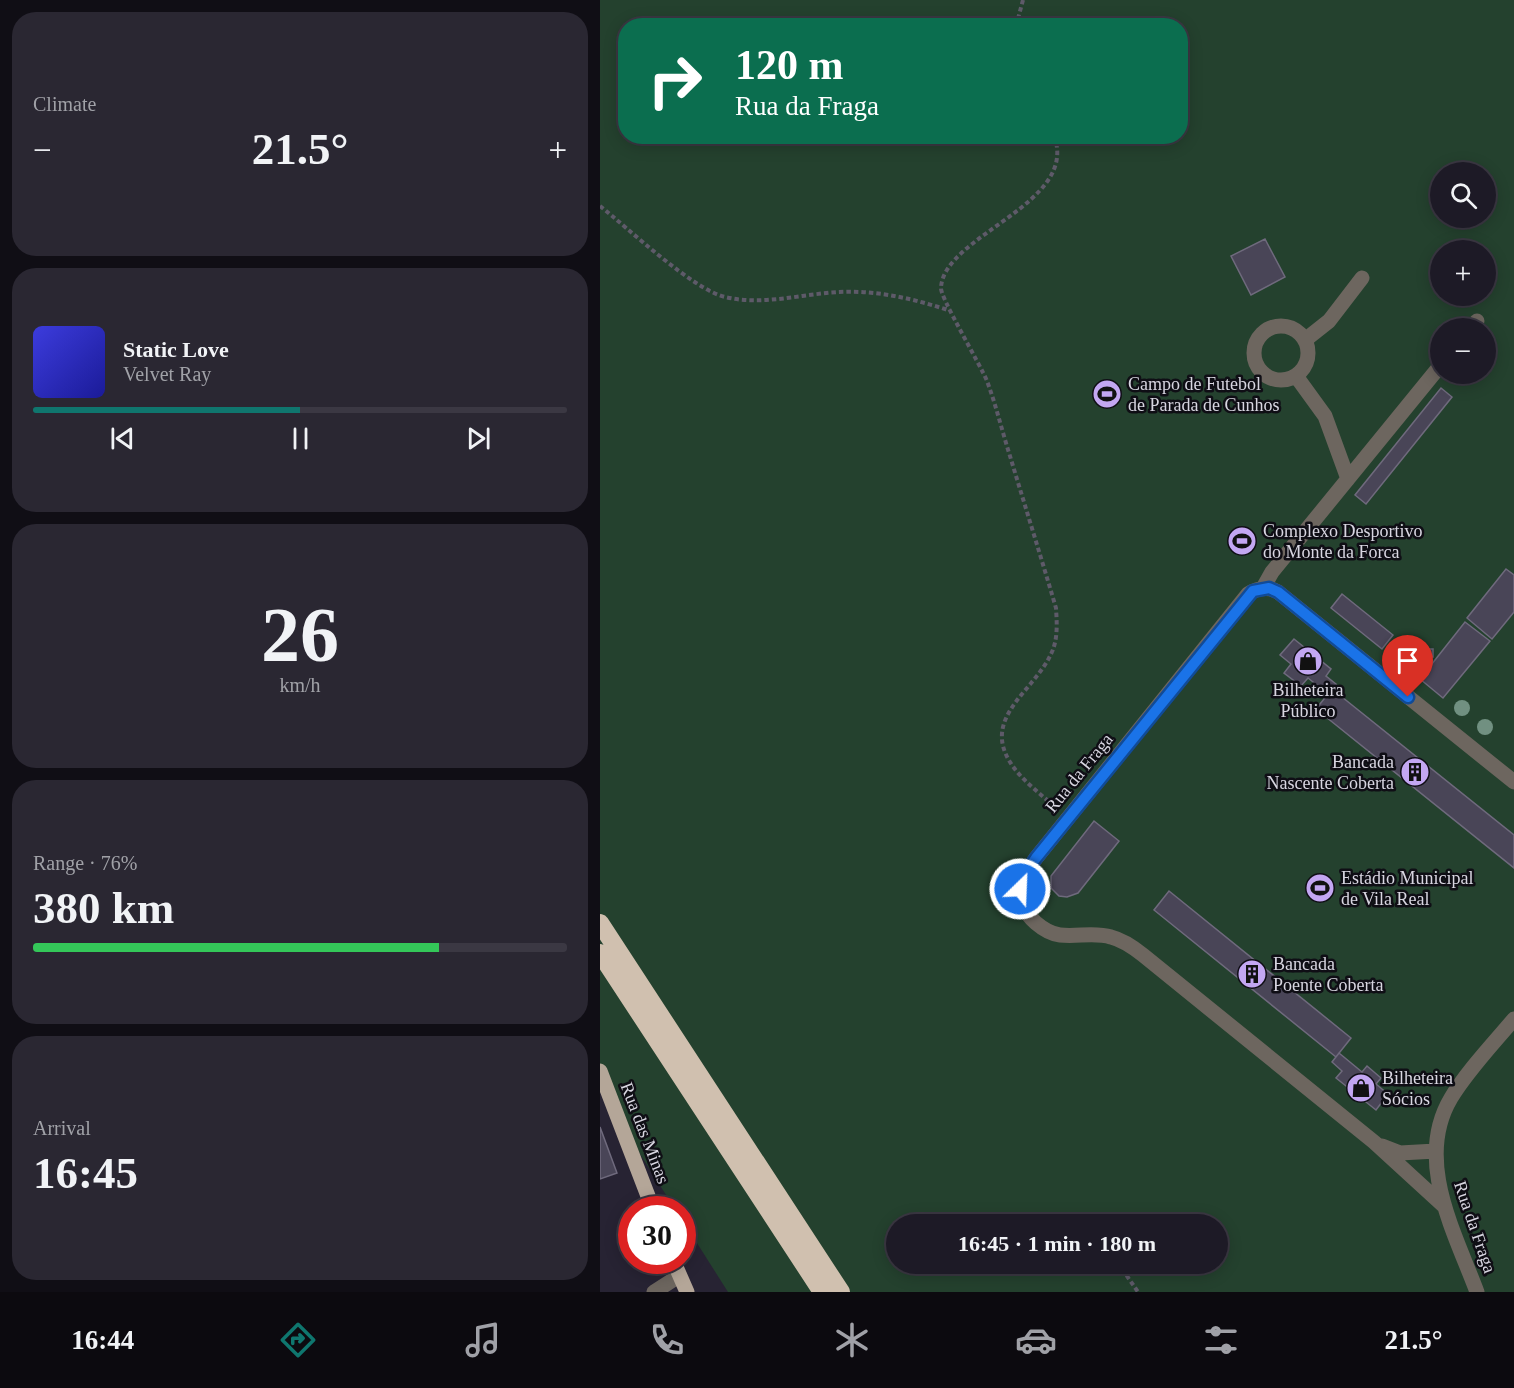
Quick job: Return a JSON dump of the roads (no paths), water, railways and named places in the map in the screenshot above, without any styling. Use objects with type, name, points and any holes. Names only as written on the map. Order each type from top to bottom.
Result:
[{"type":"highway","points":[[600,923],[841,1292]]},
{"type":"highway","points":[[600,953],[822,1292]]},
{"type":"main road","name":"Rua das Minas","points":[[600,1071],[648,1196]]},
{"type":"main road","points":[[679,1276],[687,1292]]},
{"type":"street","points":[[1305,340],[1329,321],[1362,278]]},
{"type":"street","points":[[1284,326],[1300,333],[1305,340],[1309,357],[1306,366],[1296,376],[1283,381],[1265,376],[1255,361],[1256,343],[1267,330],[1284,326]]},
{"type":"street","points":[[1296,376],[1325,416],[1348,479]]},
{"type":"street","points":[[1430,378],[1274,569],[1263,588],[1278,592],[1514,782]]},
{"type":"street","name":"Rua da Fraga","points":[[1263,588],[1248,594],[1036,858],[1022,881],[1022,905],[1030,918],[1054,934],[1109,936],[1130,945],[1374,1142]]},
{"type":"street","name":"Rua da Fraga","points":[[1477,1292],[1445,1208],[1439,1184],[1437,1150],[1439,1129],[1450,1099],[1514,1019]]},
{"type":"street","points":[[1374,1142],[1400,1153],[1437,1150]]},
{"type":"street","points":[[1374,1142],[1445,1208]]},
{"type":"street","points":[[654,1292],[679,1276]]},
{"type":"place","name":"Campo de Futebol de Parada de Cunhos","points":[[1107,394]]},
{"type":"place","name":"Complexo Desportivo do Monte da Forca","points":[[1242,541]]},
{"type":"place","name":"Bilheteira Público","points":[[1308,661]]},
{"type":"place","name":"Bancada Nascente Coberta","points":[[1415,772]]},
{"type":"place","name":"Estádio Municipal de Vila Real","points":[[1320,888]]},
{"type":"place","name":"Bancada Poente Coberta","points":[[1252,974]]},
{"type":"place","name":"Bilheteira Sócios","points":[[1361,1088]]}]
